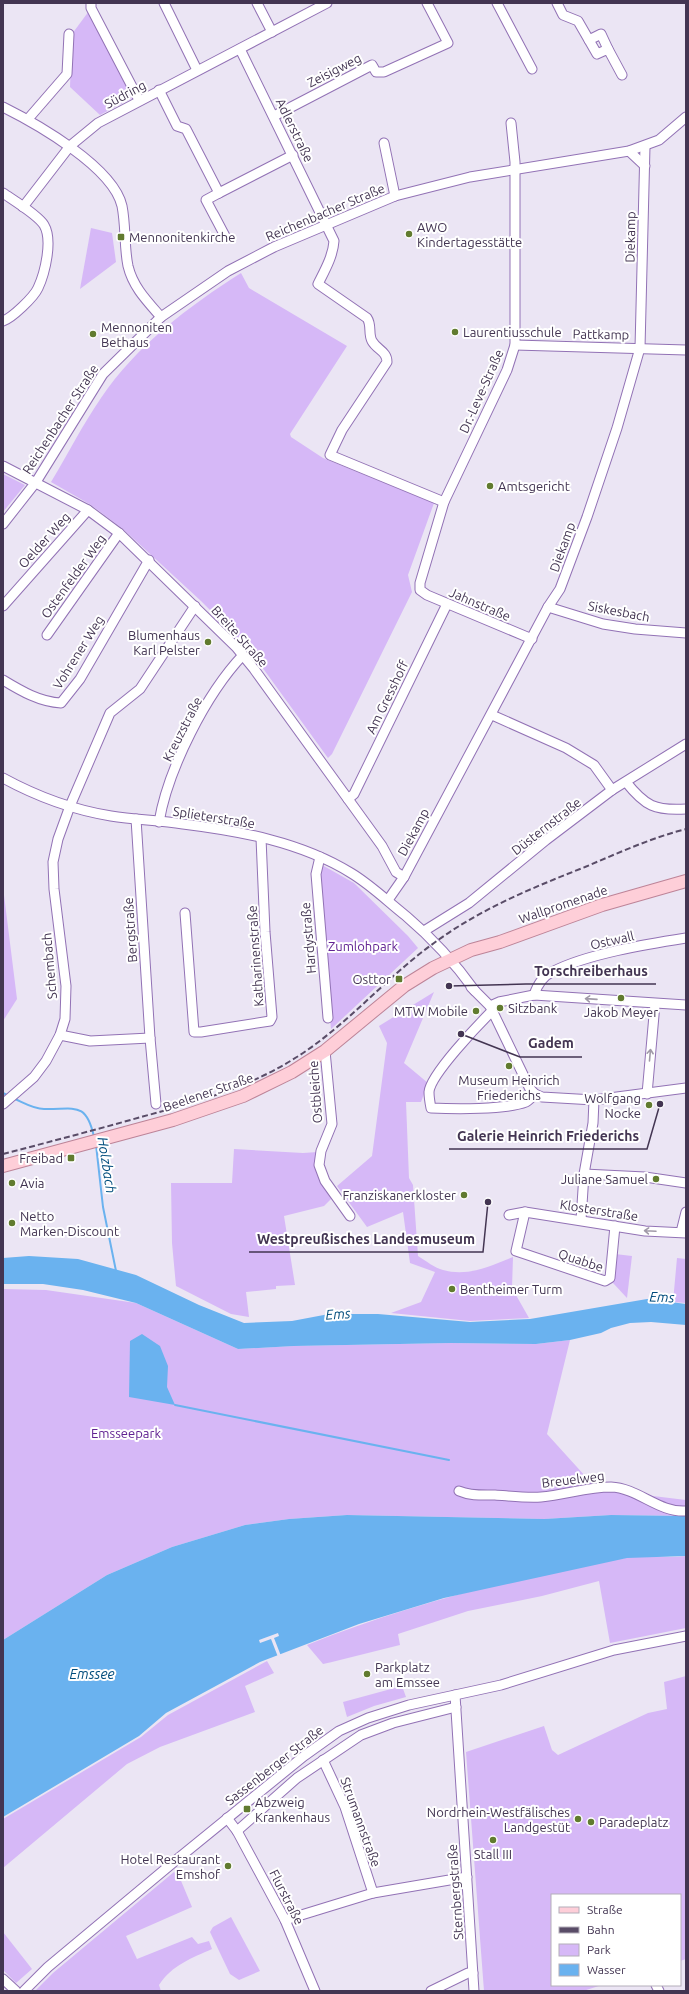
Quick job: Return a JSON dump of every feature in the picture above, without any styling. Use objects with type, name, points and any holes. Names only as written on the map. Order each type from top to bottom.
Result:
[{"type":"main road","name":"Wallpromenade","points":[[451,963],[471,950],[500,942],[602,904],[686,881]]},
{"type":"main road","name":"Beelener Straße","points":[[3,1166],[200,1112],[236,1099],[292,1072],[325,1051],[416,978],[451,963]]},
{"type":"street","points":[[91,3],[91,8],[139,100]]},
{"type":"street","points":[[164,3],[197,70]]},
{"type":"street","points":[[256,3],[272,32]]},
{"type":"street","name":"Südring","points":[[22,207],[70,146],[98,123],[139,100],[327,3]]},
{"type":"street","name":"Zeisigweg","points":[[274,116],[372,65],[376,72],[384,72],[448,44],[427,3]]},
{"type":"street","points":[[497,3],[532,69]]},
{"type":"street","points":[[557,3],[563,15],[578,21],[597,54],[608,49]]},
{"type":"street","points":[[28,119],[67,74],[69,34]]},
{"type":"street","points":[[589,40],[601,34],[622,75]]},
{"type":"street","name":"Adlerstraße","points":[[240,49],[334,241],[334,247],[318,284],[367,318],[372,342],[385,353],[387,362],[342,430],[330,455],[444,502]]},
{"type":"street","points":[[159,90],[177,126],[186,129],[219,193]]},
{"type":"street","points":[[3,107],[28,119],[70,146],[107,180],[117,193],[122,205],[128,265],[131,276],[142,295],[161,317]]},
{"type":"street","name":"Reichenbacher Straße","points":[[3,524],[36,482],[103,374],[161,317],[228,271],[274,247],[395,196],[470,177],[629,151],[659,140],[686,118]]},
{"type":"street","points":[[512,122],[515,162],[514,169]]},
{"type":"street","name":"Reichenbacher Straße","points":[[384,143],[395,196]]},
{"type":"street","name":"Diekamp","points":[[388,900],[404,877],[492,715],[548,607],[560,589],[617,428],[640,348],[645,146]]},
{"type":"street","points":[[629,151],[645,166]]},
{"type":"street","points":[[224,236],[206,200],[293,155]]},
{"type":"street","name":"Dr.-Leve-Straße","points":[[420,590],[420,583],[430,546],[444,502],[507,370],[515,345],[514,169]]},
{"type":"street","points":[[3,193],[44,225],[48,237],[48,249],[38,289],[10,319],[3,321]]},
{"type":"street","name":"Pattkamp","points":[[515,345],[686,350]]},
{"type":"street","name":"Breite Straße","points":[[3,466],[88,510],[120,533],[149,560],[243,655],[382,846],[396,872],[404,877]]},
{"type":"street","name":"Oelder Weg","points":[[3,606],[88,510]]},
{"type":"street","name":"Ostenfelder Weg","points":[[47,635],[120,533]]},
{"type":"street","name":"Vohrener Weg","points":[[3,680],[24,692],[49,703],[61,703],[80,679],[149,560]]},
{"type":"street","name":"Jahnstraße","points":[[420,590],[426,595],[532,639]]},
{"type":"street","name":"Am Gresshoff","points":[[348,800],[354,794],[447,604]]},
{"type":"street","name":"Schembach","points":[[5,1103],[17,1093],[46,1061],[60,1035],[65,1019],[66,986],[54,889],[53,862],[58,840],[70,806],[110,713],[140,690],[195,606]]},
{"type":"street","name":"Siskesbach","points":[[548,607],[603,624],[636,629],[686,633]]},
{"type":"street","name":"Kreuzstraße","points":[[159,822],[166,793],[192,732],[227,672],[243,655]]},
{"type":"street","points":[[492,715],[566,748],[594,765],[612,790]]},
{"type":"street","name":"Düsternstraße","points":[[424,931],[469,903],[546,840],[612,790],[686,744]]},
{"type":"street","name":"Splieterstraße","points":[[3,778],[34,793],[70,806],[110,816],[219,828],[261,838],[320,857],[351,873],[388,900],[424,931],[451,963]]},
{"type":"street","points":[[626,782],[638,797],[654,806],[664,810],[686,809]]},
{"type":"street","name":"Bergstraße","points":[[136,819],[150,1038],[156,1104]]},
{"type":"street","name":"Katharinenstraße","points":[[185,914],[194,1032],[270,1021],[272,1017],[265,932],[261,838]]},
{"type":"street","name":"Hardystraße","points":[[320,857],[316,874],[328,1018]]},
{"type":"street","name":"Splieterstraße","points":[[406,916],[451,963]]},
{"type":"street","name":"Ostwall","points":[[534,995],[537,986],[551,972],[610,953],[686,938]]},
{"type":"street","points":[[451,963],[492,1008],[530,1089],[535,1094],[542,1097],[594,1100],[686,1088]]},
{"type":"street","points":[[535,1094],[527,1102],[512,1105],[467,1108],[431,1108],[429,1091],[434,1079],[464,1039],[499,1002],[534,995],[686,1005]]},
{"type":"street","points":[[647,1094],[655,1004]]},
{"type":"street","points":[[60,1035],[90,1042],[150,1038]]},
{"type":"street","name":"Ostbleiche","points":[[325,1051],[332,1124],[321,1151],[319,1165],[325,1181],[350,1216]]},
{"type":"street","points":[[581,1220],[584,1174],[593,1123],[594,1100]]},
{"type":"street","points":[[584,1174],[645,1176],[686,1183]]},
{"type":"street","name":"Klosterstraße","points":[[509,1215],[525,1212],[645,1231],[683,1232]]},
{"type":"street","name":"Quabbe","points":[[525,1212],[516,1251],[605,1281],[610,1278],[615,1226]]},
{"type":"street","points":[[683,1232],[686,1212]]},
{"type":"street","name":"Breuelweg","points":[[459,1491],[479,1495],[541,1497],[589,1487],[613,1487],[635,1494],[672,1510],[686,1511]]},
{"type":"street","name":"Sassenberger Straße","points":[[24,1991],[48,1967],[227,1818],[304,1756],[339,1731],[388,1711],[500,1686],[614,1650],[686,1636]]},
{"type":"street","name":"Sternbergstraße","points":[[455,1695],[474,1991]]},
{"type":"street","name":"Sassenberger Straße","points":[[237,1831],[297,1778],[361,1735],[393,1723],[456,1707]]},
{"type":"street","name":"Strumannstraße","points":[[323,1760],[345,1808],[373,1893]]},
{"type":"street","name":"Flurstraße","points":[[227,1818],[237,1831],[285,1920],[315,1991]]},
{"type":"street","points":[[285,1920],[373,1893],[467,1877]]},
{"type":"street","points":[[431,1991],[473,1973]]},
{"type":"street","points":[[3,1980],[16,1991]]},
{"type":"green space","points":[[89,11],[134,97],[100,115],[70,87],[72,34]]},
{"type":"green space","points":[[91,228],[112,233],[116,262],[80,289]]},
{"type":"green space","points":[[241,273],[249,288],[347,346],[290,434],[291,437],[323,458],[434,503],[408,575],[412,592],[332,754],[328,758],[249,649],[201,601],[123,529],[91,505],[51,482],[94,408],[130,361],[183,313]]},
{"type":"green space","points":[[3,474],[25,485],[3,512]]},
{"type":"green space","name":"Zumlohpark","points":[[322,865],[354,883],[408,936],[418,948],[331,1029],[318,874]]},
{"type":"green space","points":[[3,887],[17,999],[3,1021]]},
{"type":"green space","points":[[434,992],[404,1063],[428,1083],[421,1102],[406,1102],[409,1178],[413,1185],[418,1256],[440,1269],[452,1272],[479,1270],[513,1257],[512,1288],[529,1318],[470,1321],[391,1313],[421,1302],[435,1272],[410,1263],[403,1212],[367,1227],[337,1186],[372,1156],[387,1043],[379,1026]]},
{"type":"green space","points":[[234,1149],[303,1153],[318,1152],[334,1196],[324,1206],[284,1216],[295,1285],[276,1286],[276,1289],[246,1292],[249,1317],[231,1314],[176,1286],[172,1243],[171,1183],[232,1183]]},
{"type":"green space","points":[[615,1254],[632,1256],[627,1298],[613,1283]]},
{"type":"green space","points":[[677,1258],[686,1259],[686,1303],[673,1302]]},
{"type":"green space","name":"Emsseepark","points":[[3,1289],[46,1290],[136,1303],[238,1349],[294,1346],[451,1343],[536,1344],[570,1340],[547,1434],[586,1477],[653,1496],[686,1500],[686,1516],[611,1515],[544,1519],[347,1515],[289,1519],[245,1525],[172,1547],[107,1575],[3,1640]]},
{"type":"green space","points":[[640,1556],[686,1556],[686,1628],[610,1643],[599,1581],[542,1596],[468,1611],[398,1634],[400,1645],[323,1664],[307,1645],[346,1630],[424,1604],[504,1583],[625,1558]]},
{"type":"green space","points":[[267,1661],[274,1673],[245,1686],[255,1712],[160,1747],[127,1764],[3,1868],[3,1819],[141,1737],[168,1715]]},
{"type":"green space","name":"Nordrhein-Westfälisches Landgestüt","points":[[686,1676],[686,1959],[681,1961],[681,1894],[551,1894],[551,1986],[599,1986],[583,1991],[484,1991],[466,1752],[544,1726],[552,1750],[558,1755],[648,1713],[667,1709],[664,1682]]},
{"type":"green space","points":[[402,1686],[406,1697],[374,1706],[347,1717],[343,1702]]},
{"type":"green space","points":[[174,1872],[179,1876],[192,1907],[126,1936],[137,1959],[192,1937],[198,1944],[209,1941],[212,1949],[176,1967],[159,1985],[161,1991],[35,1991],[53,1973]]},
{"type":"green space","points":[[231,1917],[260,1971],[239,1980],[230,1974],[210,1932],[213,1927]]},
{"type":"green space","points":[[3,1932],[32,1969],[16,1983],[3,1970]]},
{"type":"water","name":"Ems","points":[[29,1256],[78,1259],[136,1275],[199,1305],[244,1323],[292,1321],[329,1314],[378,1314],[470,1322],[530,1319],[647,1299],[686,1304],[686,1325],[651,1322],[630,1323],[611,1328],[601,1333],[570,1340],[536,1344],[451,1343],[294,1346],[238,1349],[136,1303],[83,1290],[43,1284],[3,1284],[3,1258]]},
{"type":"water","points":[[142,1334],[160,1346],[168,1366],[167,1387],[175,1405],[129,1397],[130,1341]]},
{"type":"water","name":"Emssee","points":[[347,1515],[544,1519],[611,1515],[686,1516],[686,1556],[627,1558],[444,1598],[359,1624],[260,1662],[166,1713],[139,1736],[3,1817],[3,1640],[107,1575],[172,1547],[245,1525],[289,1519]]},
{"type":"pier","points":[[278,1633],[279,1636],[274,1638],[281,1656],[278,1657],[271,1639],[260,1643],[259,1640]]},
{"type":"waterway","name":"Holzbach","points":[[3,1093],[9,1096]]},
{"type":"waterway","name":"Holzbach","points":[[15,1099],[29,1106],[40,1109],[70,1109],[82,1112],[87,1117],[91,1125],[94,1137]]},
{"type":"waterway","name":"Holzbach","points":[[96,1145],[103,1207],[116,1271]]},
{"type":"waterway","points":[[175,1405],[449,1460]]},
{"type":"railway","points":[[3,1154],[180,1106],[218,1094],[256,1079],[292,1060],[330,1033],[416,957],[434,943],[470,920],[507,900],[546,883],[635,846],[686,829]]},
{"type":"place","name":"AWO Kindertagesstätte","points":[[409,234]]},
{"type":"place","name":"Mennonitenkirche","points":[[121,237]]},
{"type":"place","name":"Laurentiusschule","points":[[455,332]]},
{"type":"place","name":"Mennoniten Bethaus","points":[[93,334]]},
{"type":"place","name":"Amtsgericht","points":[[490,486]]},
{"type":"place","name":"Blumenhaus Karl Pelster","points":[[208,642]]},
{"type":"place","name":"Osttor","points":[[399,979]]},
{"type":"place","name":"Torschreiberhaus","points":[[449,986]]},
{"type":"place","name":"Jakob Meyer","points":[[621,998]]},
{"type":"place","name":"Sitzbank","points":[[500,1008]]},
{"type":"place","name":"MTW Mobile","points":[[476,1011]]},
{"type":"place","name":"Gadem","points":[[461,1034]]},
{"type":"place","name":"Museum Heinrich Friederichs","points":[[509,1066]]},
{"type":"place","name":"Galerie Heinrich Friederichs","points":[[660,1104]]},
{"type":"place","name":"Wolfgang Nocke","points":[[649,1105]]},
{"type":"place","name":"Freibad","points":[[71,1158]]},
{"type":"place","name":"Juliane Samuel","points":[[656,1179]]},
{"type":"place","name":"Avia","points":[[12,1183]]},
{"type":"place","name":"Franziskanerkloster","points":[[464,1195]]},
{"type":"place","name":"Westpreußisches Landesmuseum","points":[[488,1202]]},
{"type":"place","name":"Netto Marken-Discount","points":[[12,1223]]},
{"type":"place","name":"Bentheimer Turm","points":[[452,1289]]},
{"type":"place","name":"Parkplatz am Emssee","points":[[367,1674]]},
{"type":"place","name":"Abzweig Krankenhaus","points":[[247,1809]]},
{"type":"place","name":"Nordrhein-Westfälisches Landgestüt","points":[[578,1819]]},
{"type":"place","name":"Paradeplatz","points":[[591,1822]]},
{"type":"place","name":"Stall III","points":[[493,1840]]},
{"type":"place","name":"Hotel Restaurant Emshof","points":[[228,1866]]}]
